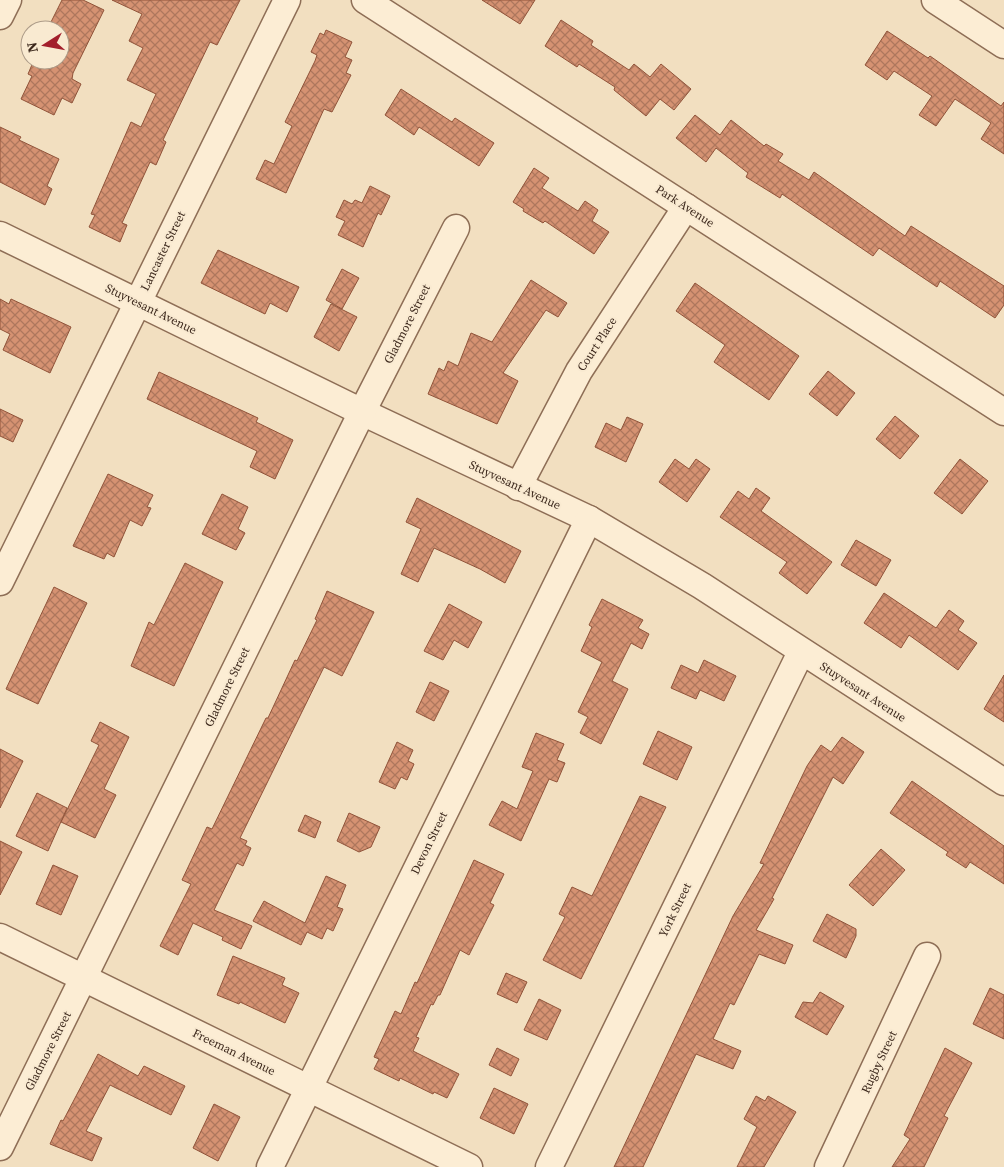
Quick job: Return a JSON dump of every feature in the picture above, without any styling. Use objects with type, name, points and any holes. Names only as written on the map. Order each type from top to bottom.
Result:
[{"type":"street","points":[[0,16],[8,0]]},
{"type":"street","name":"Lancaster Street","points":[[0,582],[287,0]]},
{"type":"street","name":"Park Avenue","points":[[365,0],[1004,412]]},
{"type":"street","points":[[935,0],[1004,45]]},
{"type":"street","name":"Court Place","points":[[518,487],[579,371],[686,206]]},
{"type":"street","name":"Gladmore Street","points":[[0,1147],[85,978],[362,412],[456,228]]},
{"type":"street","name":"Stuyvesant Avenue","points":[[0,235],[362,412],[589,519],[702,586],[1004,782]]},
{"type":"street","name":"Devon Street","points":[[270,1167],[589,519]]},
{"type":"street","name":"York Street","points":[[549,1167],[801,652]]},
{"type":"street","name":"Freeman Avenue","points":[[0,937],[469,1167]]},
{"type":"street","name":"Rugby Street","points":[[828,1167],[928,956]]},
{"type":"building","points":[[62,0],[83,0],[104,10],[73,73],[72,79],[81,84],[72,103],[62,98],[54,115],[21,99],[32,76],[28,74],[30,70],[70,70],[70,20],[52,20]]},
{"type":"building","points":[[112,0],[240,0],[217,45],[210,42],[163,140],[166,142],[156,165],[150,162],[122,223],[127,225],[120,242],[89,227],[95,215],[91,214],[131,122],[141,127],[156,94],[127,80],[143,48],[129,41],[142,14]]},
{"type":"building","points":[[482,0],[535,0],[520,24]]},
{"type":"building","points":[[561,20],[593,41],[591,45],[629,70],[634,64],[650,77],[661,64],[691,89],[674,110],[660,99],[646,116],[614,90],[615,87],[579,64],[577,67],[545,46]]},
{"type":"building","points":[[326,30],[352,42],[345,57],[352,60],[346,73],[351,75],[332,112],[324,109],[286,193],[256,179],[265,160],[274,164],[292,126],[285,122],[315,61],[317,55],[311,52],[320,33],[324,35]]},
{"type":"building","points":[[887,31],[928,58],[930,56],[1001,106],[1004,102],[1004,154],[981,139],[991,123],[955,99],[936,126],[919,115],[932,96],[894,71],[887,80],[865,65]]},
{"type":"building","points":[[401,89],[452,122],[455,118],[494,143],[479,166],[419,127],[414,135],[385,115]]},
{"type":"building","points":[[695,115],[720,135],[731,120],[764,146],[766,144],[783,154],[778,161],[809,180],[814,172],[905,236],[911,226],[1004,286],[1004,305],[995,318],[940,281],[937,287],[879,248],[873,256],[782,194],[780,198],[746,177],[748,173],[716,148],[706,162],[676,138]]},
{"type":"building","points":[[0,127],[21,137],[19,140],[59,159],[47,186],[52,189],[45,205],[0,182]]},
{"type":"building","points":[[534,168],[549,178],[542,188],[578,211],[585,201],[598,210],[592,221],[609,232],[594,254],[545,221],[543,223],[523,211],[524,209],[513,202]]},
{"type":"building","points":[[370,186],[390,196],[381,215],[378,213],[363,247],[338,235],[345,221],[336,217],[344,200],[352,204],[355,200],[362,203]]},
{"type":"building","points":[[218,250],[299,287],[287,312],[270,303],[265,314],[201,283]]},
{"type":"building","points":[[342,269],[359,278],[342,309],[326,300]]},
{"type":"building","points":[[531,280],[567,303],[558,317],[546,310],[503,373],[518,381],[497,424],[428,394],[439,368],[444,371],[448,361],[458,366],[471,333],[492,342]]},
{"type":"building","points":[[695,283],[799,356],[769,400],[714,362],[725,345],[676,311]]},
{"type":"building","points":[[0,299],[9,304],[11,299],[71,327],[50,373],[3,350],[10,334],[0,329]]},
{"type":"building","points":[[331,304],[357,317],[339,351],[314,337]]},
{"type":"building","points":[[828,371],[855,393],[837,416],[809,394]]},
{"type":"building","points":[[159,372],[258,418],[256,422],[293,440],[275,479],[250,467],[257,451],[147,399]]},
{"type":"building","points":[[0,409],[23,420],[13,442],[0,436]]},
{"type":"building","points":[[895,416],[919,436],[900,459],[876,439]]},
{"type":"building","points":[[627,417],[643,424],[626,462],[595,447],[606,423],[621,430]]},
{"type":"building","points":[[675,459],[689,469],[696,459],[710,469],[687,502],[659,482]]},
{"type":"building","points":[[960,459],[988,481],[962,514],[934,493]]},
{"type":"building","points":[[108,474],[153,495],[147,507],[151,508],[142,526],[130,520],[114,557],[107,553],[104,559],[73,546]]},
{"type":"building","points":[[756,488],[770,498],[761,511],[832,562],[807,594],[779,573],[787,562],[720,517],[738,491],[749,499]]},
{"type":"building","points":[[222,494],[248,507],[238,529],[245,533],[236,550],[202,534]]},
{"type":"building","points":[[417,498],[521,551],[505,583],[480,569],[434,548],[418,582],[401,574],[421,529],[406,522]]},
{"type":"building","points":[[856,540],[891,560],[876,586],[841,565]]},
{"type":"building","points":[[185,563],[223,582],[174,686],[131,666],[149,622],[154,625]]},
{"type":"building","points":[[54,587],[87,603],[38,704],[6,689]]},
{"type":"building","points":[[327,591],[374,612],[342,676],[324,667],[240,838],[247,841],[245,845],[251,848],[243,866],[237,863],[214,910],[252,926],[241,949],[222,940],[223,937],[193,923],[178,955],[160,946],[191,884],[182,880],[207,827],[212,829],[295,660],[297,661],[317,620],[315,619]]},
{"type":"building","points":[[884,593],[936,628],[949,610],[964,621],[958,630],[977,643],[958,670],[909,635],[901,648],[864,623]]},
{"type":"building","points":[[602,599],[643,620],[638,628],[649,634],[642,649],[631,643],[612,681],[628,689],[601,744],[580,733],[588,717],[578,712],[602,662],[581,651],[592,627],[589,625]]},
{"type":"building","points":[[449,604],[482,622],[468,648],[454,640],[443,660],[424,651]]},
{"type":"building","points":[[704,660],[736,676],[724,701],[700,690],[696,699],[671,688],[681,665],[698,673]]},
{"type":"building","points":[[1004,675],[1004,722],[984,709]]},
{"type":"building","points":[[430,682],[449,691],[434,721],[416,712]]},
{"type":"building","points":[[100,722],[129,737],[104,789],[116,795],[95,838],[61,822],[99,745],[91,741]]},
{"type":"building","points":[[658,731],[692,747],[677,780],[643,764]]},
{"type":"building","points":[[536,733],[564,744],[557,760],[565,763],[557,782],[549,779],[521,841],[489,825],[502,801],[517,809],[533,771],[522,767]]},
{"type":"building","points":[[842,737],[864,752],[843,784],[833,777],[772,898],[774,899],[756,930],[793,945],[785,964],[759,954],[734,1005],[730,1003],[713,1039],[741,1051],[733,1069],[696,1054],[643,1167],[614,1167],[733,916],[764,864],[760,863],[807,766],[821,745],[831,752]]},
{"type":"building","points":[[397,742],[413,750],[408,761],[414,764],[407,780],[401,777],[395,789],[379,782]]},
{"type":"building","points":[[0,749],[23,761],[0,808]]},
{"type":"building","points":[[912,781],[1004,846],[1004,884],[970,862],[966,868],[946,855],[948,852],[890,813]]},
{"type":"building","points":[[37,793],[67,808],[48,851],[16,836]]},
{"type":"building","points":[[640,796],[666,807],[581,979],[543,960],[565,917],[559,914],[572,887],[592,896]]},
{"type":"building","points":[[349,813],[380,827],[371,847],[359,852],[337,841]]},
{"type":"building","points":[[305,815],[321,822],[315,838],[298,831]]},
{"type":"building","points":[[0,841],[22,852],[0,895]]},
{"type":"building","points":[[881,849],[905,870],[873,906],[849,885]]},
{"type":"building","points":[[474,860],[504,874],[490,903],[494,905],[469,955],[460,950],[440,995],[438,995],[433,1005],[431,1004],[416,1037],[419,1038],[413,1051],[459,1074],[447,1098],[434,1092],[433,1094],[400,1078],[399,1081],[374,1069],[379,1059],[374,1057],[395,1011],[401,1014],[415,982],[417,983]]},
{"type":"building","points":[[53,865],[78,876],[61,915],[36,904]]},
{"type":"building","points":[[326,876],[346,885],[337,907],[343,909],[333,931],[327,928],[322,939],[307,932],[301,945],[253,921],[264,901],[305,923]]},
{"type":"building","points":[[827,914],[856,929],[856,936],[846,958],[813,941]]},
{"type":"building","points":[[233,956],[285,978],[282,985],[299,993],[285,1023],[240,1002],[239,1004],[217,995]]},
{"type":"building","points":[[506,973],[527,982],[517,1003],[497,994]]},
{"type":"building","points":[[990,988],[1004,995],[1004,1039],[973,1024]]},
{"type":"building","points":[[820,992],[844,1006],[827,1035],[795,1017],[803,1002],[813,1003]]},
{"type":"building","points":[[539,999],[561,1010],[547,1040],[524,1030]]},
{"type":"building","points":[[497,1048],[519,1059],[511,1076],[489,1065]]},
{"type":"building","points":[[945,1048],[972,1063],[944,1116],[948,1118],[924,1167],[892,1167],[910,1139],[904,1135]]},
{"type":"building","points":[[98,1054],[138,1076],[144,1066],[185,1086],[171,1115],[110,1085],[86,1131],[102,1138],[92,1161],[50,1144],[61,1120],[63,1121]]},
{"type":"building","points":[[494,1088],[528,1104],[514,1134],[480,1118]]},
{"type":"building","points":[[756,1096],[765,1101],[768,1096],[796,1112],[764,1167],[737,1167],[757,1127],[744,1119]]},
{"type":"building","points":[[214,1104],[240,1117],[218,1161],[193,1148]]}]
